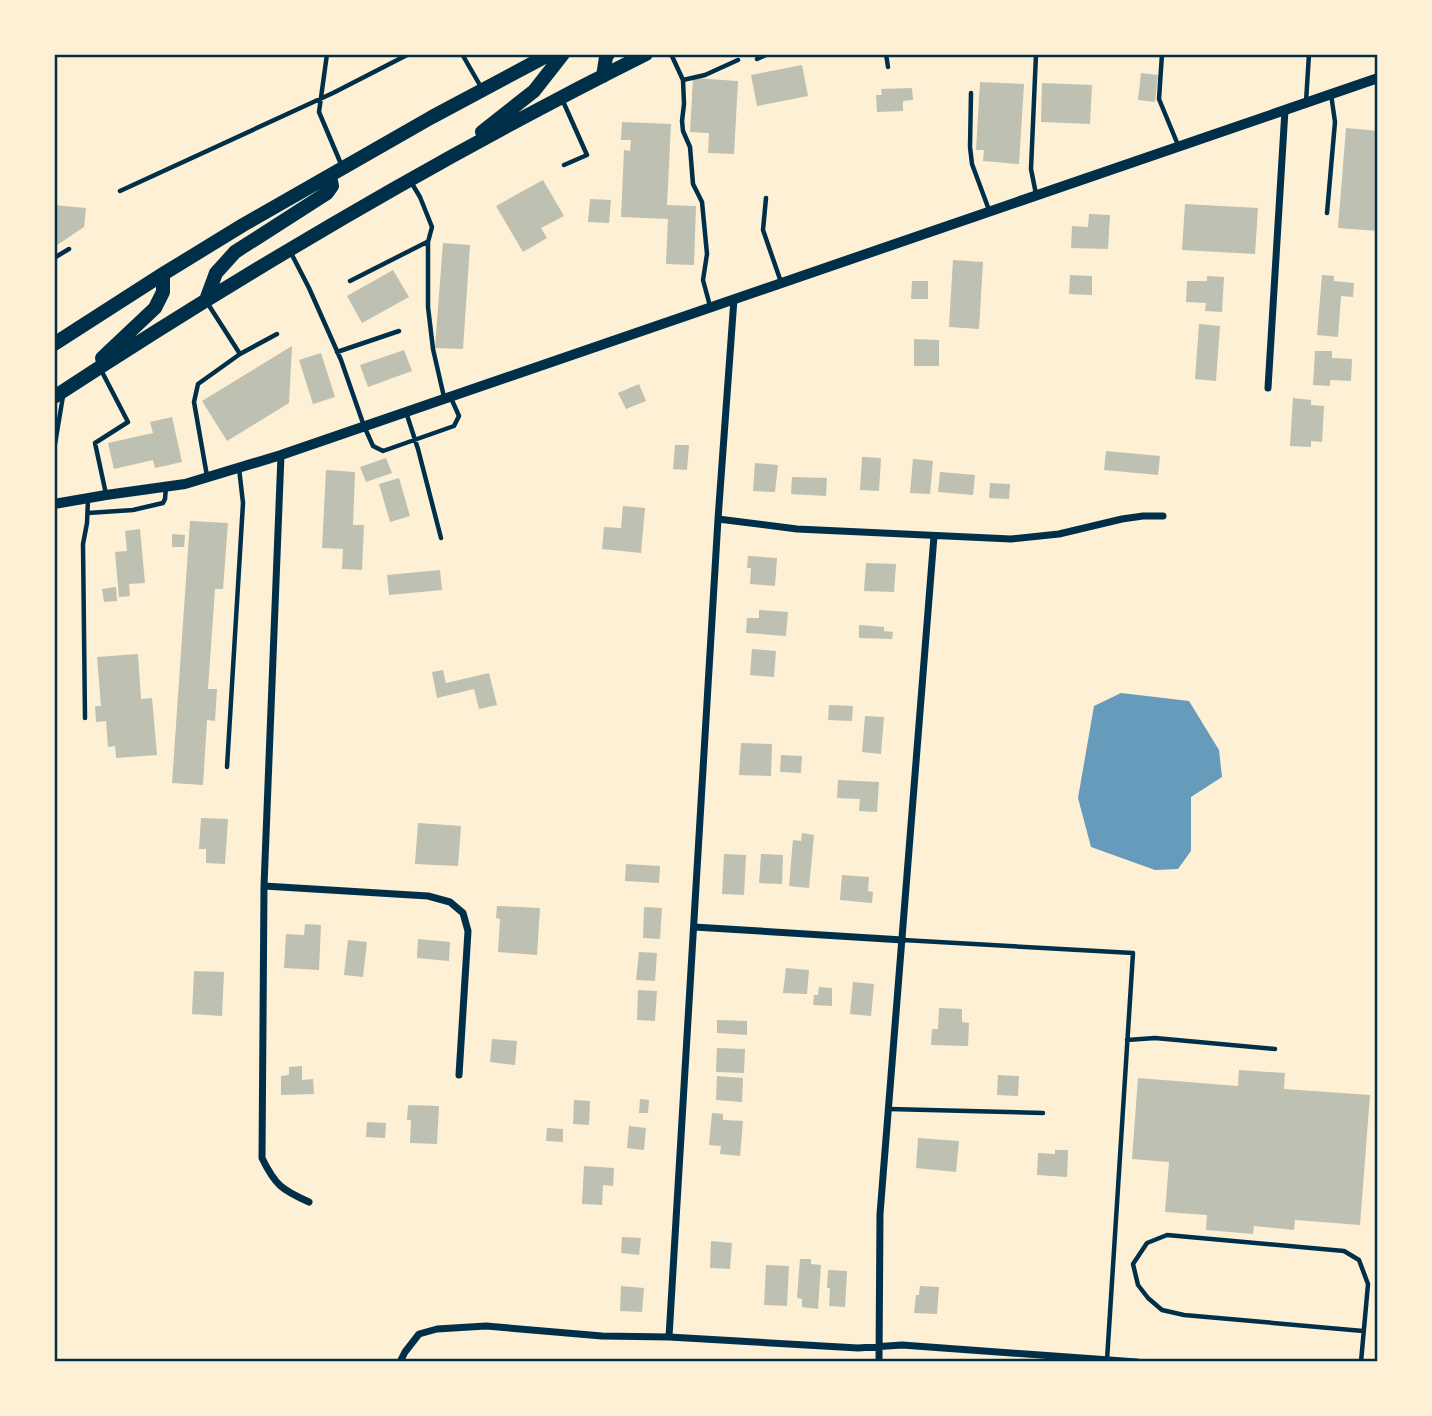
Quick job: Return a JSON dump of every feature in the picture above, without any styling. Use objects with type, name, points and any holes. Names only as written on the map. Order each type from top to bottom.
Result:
[{"type":"highway","points":[[450,157],[534,91],[563,54]]},
{"type":"highway","points":[[603,76],[608,54]]},
{"type":"highway","points":[[59,394],[289,250],[450,157],[646,54]]},
{"type":"highway","points":[[54,344],[243,225],[545,55]]},
{"type":"highway","points":[[206,300],[216,273],[235,252],[327,193],[332,186],[330,176]]},
{"type":"highway","points":[[79,381],[155,308],[163,292],[163,274]]},
{"type":"street","points":[[54,504],[185,484],[281,455],[1378,78]]},
{"type":"street","points":[[1268,388],[1284,110]]},
{"type":"street","points":[[669,1337],[718,519],[734,299]]},
{"type":"street","points":[[281,455],[264,886],[262,1158],[271,1175],[285,1191],[309,1202]]},
{"type":"street","points":[[718,519],[797,529],[1011,539],[1059,534],[1122,519],[1163,516]]},
{"type":"street","points":[[878,1362],[880,1214],[934,536]]},
{"type":"street","points":[[264,886],[428,896],[450,902],[463,914],[468,931],[459,1075]]},
{"type":"street","points":[[694,927],[903,940]]},
{"type":"street","points":[[400,1362],[419,1334],[437,1329],[486,1326],[602,1336],[669,1337],[858,1348],[902,1345],[1138,1362]]},
{"type":"lane","points":[[327,54],[319,112],[343,168]]},
{"type":"lane","points":[[120,191],[409,54]]},
{"type":"lane","points":[[462,54],[483,90]]},
{"type":"lane","points":[[671,54],[683,80],[683,131],[690,147],[693,184],[702,202],[707,254],[703,280],[711,307]]},
{"type":"lane","points":[[757,59],[768,54]]},
{"type":"lane","points":[[886,54],[888,67]]},
{"type":"lane","points":[[1036,54],[1031,169],[1037,195]]},
{"type":"lane","points":[[1162,54],[1159,99],[1179,146]]},
{"type":"lane","points":[[1306,102],[1309,54]]},
{"type":"lane","points":[[683,80],[705,75],[738,60]]},
{"type":"lane","points":[[971,93],[972,164],[990,211]]},
{"type":"lane","points":[[1327,213],[1335,122],[1331,94]]},
{"type":"lane","points":[[561,98],[587,155],[564,165]]},
{"type":"lane","points":[[289,250],[337,352],[373,446],[383,451],[453,426],[460,416],[448,397],[433,349],[428,307],[428,242],[432,227],[410,180]]},
{"type":"lane","points":[[766,198],[763,230],[781,283]]},
{"type":"lane","points":[[350,281],[428,242]]},
{"type":"lane","points":[[54,258],[69,249]]},
{"type":"lane","points":[[206,300],[240,354]]},
{"type":"lane","points":[[337,352],[399,331]]},
{"type":"lane","points":[[207,477],[194,402],[198,384],[240,354],[277,334]]},
{"type":"lane","points":[[100,367],[128,422],[95,443],[106,495]]},
{"type":"lane","points":[[54,450],[59,394]]},
{"type":"lane","points":[[406,412],[441,538]]},
{"type":"lane","points":[[227,766],[243,503],[239,467]]},
{"type":"lane","points":[[88,513],[133,510],[163,503],[166,499],[166,486]]},
{"type":"lane","points":[[85,718],[83,544],[88,499]]},
{"type":"lane","points":[[903,940],[1133,953],[1107,1360]]},
{"type":"lane","points":[[1127,1040],[1155,1038],[1275,1049]]},
{"type":"lane","points":[[889,1109],[1043,1113]]},
{"type":"lane","points":[[1361,1362],[1368,1284],[1359,1260],[1344,1251],[1167,1235],[1147,1243],[1133,1264],[1138,1285],[1162,1310],[1184,1315],[1363,1331]]},
{"type":"water","points":[[1121,693],[1189,701],[1219,750],[1222,777],[1191,797],[1191,851],[1178,869],[1155,870],[1091,847],[1078,798],[1094,706]]},
{"type":"building","points":[[802,65],[808,96],[757,106],[751,75]]},
{"type":"building","points":[[1141,73],[1158,75],[1155,102],[1138,100]]},
{"type":"building","points":[[693,78],[738,81],[734,154],[708,153],[709,133],[690,132]]},
{"type":"building","points":[[980,82],[1024,84],[1019,164],[983,161],[984,150],[976,150]]},
{"type":"building","points":[[1042,83],[1092,85],[1090,124],[1041,122]]},
{"type":"building","points":[[912,88],[913,100],[903,101],[903,111],[877,112],[876,95],[882,95],[881,89]]},
{"type":"building","points":[[622,122],[671,124],[667,205],[696,206],[694,265],[666,264],[668,219],[621,217],[624,150],[630,151],[631,140],[621,140]]},
{"type":"building","points":[[1346,128],[1378,131],[1378,231],[1338,228]]},
{"type":"building","points":[[543,180],[564,216],[541,228],[547,238],[523,252],[496,206]]},
{"type":"building","points":[[590,199],[611,200],[609,223],[588,222]]},
{"type":"building","points":[[1185,204],[1258,208],[1255,254],[1182,250]]},
{"type":"building","points":[[54,205],[86,208],[84,227],[54,247]]},
{"type":"building","points":[[1089,214],[1110,215],[1108,249],[1071,248],[1072,226],[1088,227]]},
{"type":"building","points":[[443,243],[470,245],[463,349],[435,348]]},
{"type":"building","points":[[953,260],[983,262],[979,329],[949,327]]},
{"type":"building","points":[[393,270],[409,297],[362,323],[347,296]]},
{"type":"building","points":[[1070,275],[1092,276],[1092,295],[1069,294]]},
{"type":"building","points":[[1322,275],[1334,276],[1334,281],[1354,283],[1353,297],[1341,296],[1338,337],[1317,335]]},
{"type":"building","points":[[1207,276],[1224,277],[1222,312],[1205,311],[1206,303],[1186,302],[1187,281],[1207,281]]},
{"type":"building","points":[[912,281],[928,281],[928,299],[911,299]]},
{"type":"building","points":[[1199,324],[1220,326],[1216,381],[1195,379]]},
{"type":"building","points":[[914,339],[939,340],[939,366],[914,366]]},
{"type":"building","points":[[292,346],[289,403],[227,441],[202,401]]},
{"type":"building","points":[[404,350],[412,371],[368,387],[360,365]]},
{"type":"building","points":[[1315,351],[1332,351],[1332,358],[1352,359],[1351,381],[1330,380],[1330,386],[1313,385]]},
{"type":"building","points":[[321,353],[335,397],[313,404],[299,360]]},
{"type":"building","points":[[639,384],[646,401],[626,409],[618,393]]},
{"type":"building","points":[[1293,398],[1311,400],[1311,405],[1324,406],[1322,442],[1311,441],[1311,447],[1290,446]]},
{"type":"building","points":[[172,417],[182,462],[155,468],[153,460],[114,469],[108,443],[153,433],[150,422]]},
{"type":"building","points":[[675,445],[689,445],[687,470],[673,469]]},
{"type":"building","points":[[1106,451],[1160,456],[1158,475],[1104,470]]},
{"type":"building","points":[[862,457],[881,458],[879,491],[860,490]]},
{"type":"building","points":[[386,458],[392,473],[366,482],[360,467]]},
{"type":"building","points":[[913,459],[933,461],[930,494],[910,493]]},
{"type":"building","points":[[755,463],[778,465],[775,492],[753,491]]},
{"type":"building","points":[[326,470],[355,472],[353,525],[364,525],[362,570],[342,569],[343,549],[322,548]]},
{"type":"building","points":[[940,472],[975,475],[973,495],[938,492]]},
{"type":"building","points":[[792,477],[827,478],[826,496],[791,494]]},
{"type":"building","points":[[399,478],[410,516],[390,522],[379,484]]},
{"type":"building","points":[[990,483],[1010,484],[1009,499],[989,498]]},
{"type":"building","points":[[623,506],[645,508],[641,553],[602,549],[604,527],[621,528]]},
{"type":"building","points":[[190,521],[228,523],[223,589],[215,589],[208,689],[217,689],[215,721],[207,720],[203,785],[172,783]]},
{"type":"building","points":[[140,529],[145,583],[129,584],[130,596],[119,597],[115,552],[127,551],[125,531]]},
{"type":"building","points":[[172,534],[185,535],[184,547],[172,547]]},
{"type":"building","points":[[748,556],[777,558],[775,586],[750,584],[751,568],[747,568]]},
{"type":"building","points":[[866,563],[896,564],[894,592],[864,591]]},
{"type":"building","points":[[440,570],[442,590],[389,595],[387,575]]},
{"type":"building","points":[[116,587],[117,601],[104,602],[102,589]]},
{"type":"building","points":[[759,610],[788,612],[786,636],[746,633],[747,618],[759,618]]},
{"type":"building","points":[[859,625],[884,627],[884,631],[893,632],[892,639],[859,638]]},
{"type":"building","points":[[752,649],[776,651],[774,677],[750,675]]},
{"type":"building","points":[[138,654],[141,699],[152,698],[157,755],[116,758],[115,746],[108,747],[106,721],[96,722],[95,706],[101,706],[97,657]]},
{"type":"building","points":[[443,670],[446,683],[489,673],[497,705],[479,709],[474,689],[437,698],[432,672]]},
{"type":"building","points":[[829,705],[853,706],[852,721],[828,720]]},
{"type":"building","points":[[865,716],[884,717],[881,754],[862,752]]},
{"type":"building","points":[[741,743],[772,744],[771,776],[739,775]]},
{"type":"building","points":[[781,755],[802,756],[801,773],[780,772]]},
{"type":"building","points":[[838,780],[879,782],[877,812],[859,811],[860,799],[837,798]]},
{"type":"building","points":[[201,818],[228,819],[225,864],[206,863],[206,849],[199,849]]},
{"type":"building","points":[[418,823],[461,826],[458,866],[415,864]]},
{"type":"building","points":[[802,833],[814,835],[809,888],[789,886],[793,840],[801,841]]},
{"type":"building","points":[[724,854],[746,855],[744,895],[722,894]]},
{"type":"building","points":[[761,854],[783,855],[782,884],[759,883]]},
{"type":"building","points":[[626,864],[660,866],[659,883],[625,881]]},
{"type":"building","points":[[842,875],[869,877],[868,891],[873,892],[872,903],[840,900]]},
{"type":"building","points":[[497,906],[540,908],[537,955],[498,952],[500,919],[496,918]]},
{"type":"building","points":[[644,907],[662,908],[660,939],[643,938]]},
{"type":"building","points":[[305,924],[321,925],[319,970],[284,968],[286,934],[304,935]]},
{"type":"building","points":[[418,939],[450,942],[449,961],[417,958]]},
{"type":"building","points":[[348,940],[367,942],[363,977],[344,975]]},
{"type":"building","points":[[639,952],[657,953],[655,981],[636,980]]},
{"type":"building","points":[[786,968],[809,970],[807,994],[783,993]]},
{"type":"building","points":[[194,971],[224,972],[222,1016],[192,1014]]},
{"type":"building","points":[[853,982],[874,984],[871,1016],[850,1014]]},
{"type":"building","points":[[819,987],[832,988],[832,1006],[813,1005],[814,995],[818,995]]},
{"type":"building","points":[[638,990],[657,991],[655,1021],[637,1020]]},
{"type":"building","points":[[939,1008],[962,1009],[962,1022],[969,1023],[968,1046],[931,1045],[932,1029],[938,1029]]},
{"type":"building","points":[[717,1020],[747,1021],[747,1035],[717,1033]]},
{"type":"building","points":[[492,1039],[517,1041],[515,1065],[490,1062]]},
{"type":"building","points":[[717,1048],[745,1049],[744,1073],[716,1072]]},
{"type":"building","points":[[302,1066],[302,1080],[313,1079],[314,1094],[281,1095],[281,1076],[289,1075],[289,1067]]},
{"type":"building","points":[[1239,1070],[1285,1073],[1284,1089],[1370,1095],[1360,1225],[1295,1220],[1294,1230],[1254,1226],[1253,1234],[1206,1230],[1207,1215],[1165,1212],[1169,1162],[1132,1159],[1138,1078],[1238,1086]]},
{"type":"building","points":[[998,1075],[1019,1076],[1018,1096],[997,1095]]},
{"type":"building","points":[[717,1076],[743,1078],[742,1102],[716,1100]]},
{"type":"building","points":[[640,1099],[649,1100],[648,1113],[639,1113]]},
{"type":"building","points":[[574,1100],[590,1101],[589,1125],[573,1124]]},
{"type":"building","points":[[408,1105],[439,1106],[437,1144],[410,1143],[411,1120],[407,1120]]},
{"type":"building","points":[[712,1113],[723,1114],[723,1120],[743,1121],[740,1156],[720,1154],[721,1146],[709,1145]]},
{"type":"building","points":[[367,1122],[386,1123],[385,1138],[366,1137]]},
{"type":"building","points":[[629,1126],[646,1128],[644,1150],[627,1148]]},
{"type":"building","points":[[547,1128],[563,1129],[563,1142],[546,1141]]},
{"type":"building","points":[[918,1138],[959,1141],[956,1172],[916,1168]]},
{"type":"building","points":[[1055,1150],[1068,1150],[1067,1177],[1037,1175],[1038,1153],[1055,1154]]},
{"type":"building","points":[[584,1166],[614,1168],[613,1186],[603,1185],[602,1205],[582,1204]]},
{"type":"building","points":[[622,1237],[641,1238],[639,1255],[621,1253]]},
{"type":"building","points":[[711,1241],[732,1243],[730,1269],[710,1268]]},
{"type":"building","points":[[800,1259],[811,1259],[811,1264],[821,1265],[818,1309],[802,1307],[802,1299],[797,1298]]},
{"type":"building","points":[[766,1265],[789,1266],[787,1306],[764,1305]]},
{"type":"building","points":[[828,1270],[847,1271],[845,1307],[829,1306]]},
{"type":"building","points":[[621,1286],[644,1288],[642,1312],[620,1311]]},
{"type":"building","points":[[920,1286],[939,1287],[937,1314],[914,1313]]}]
